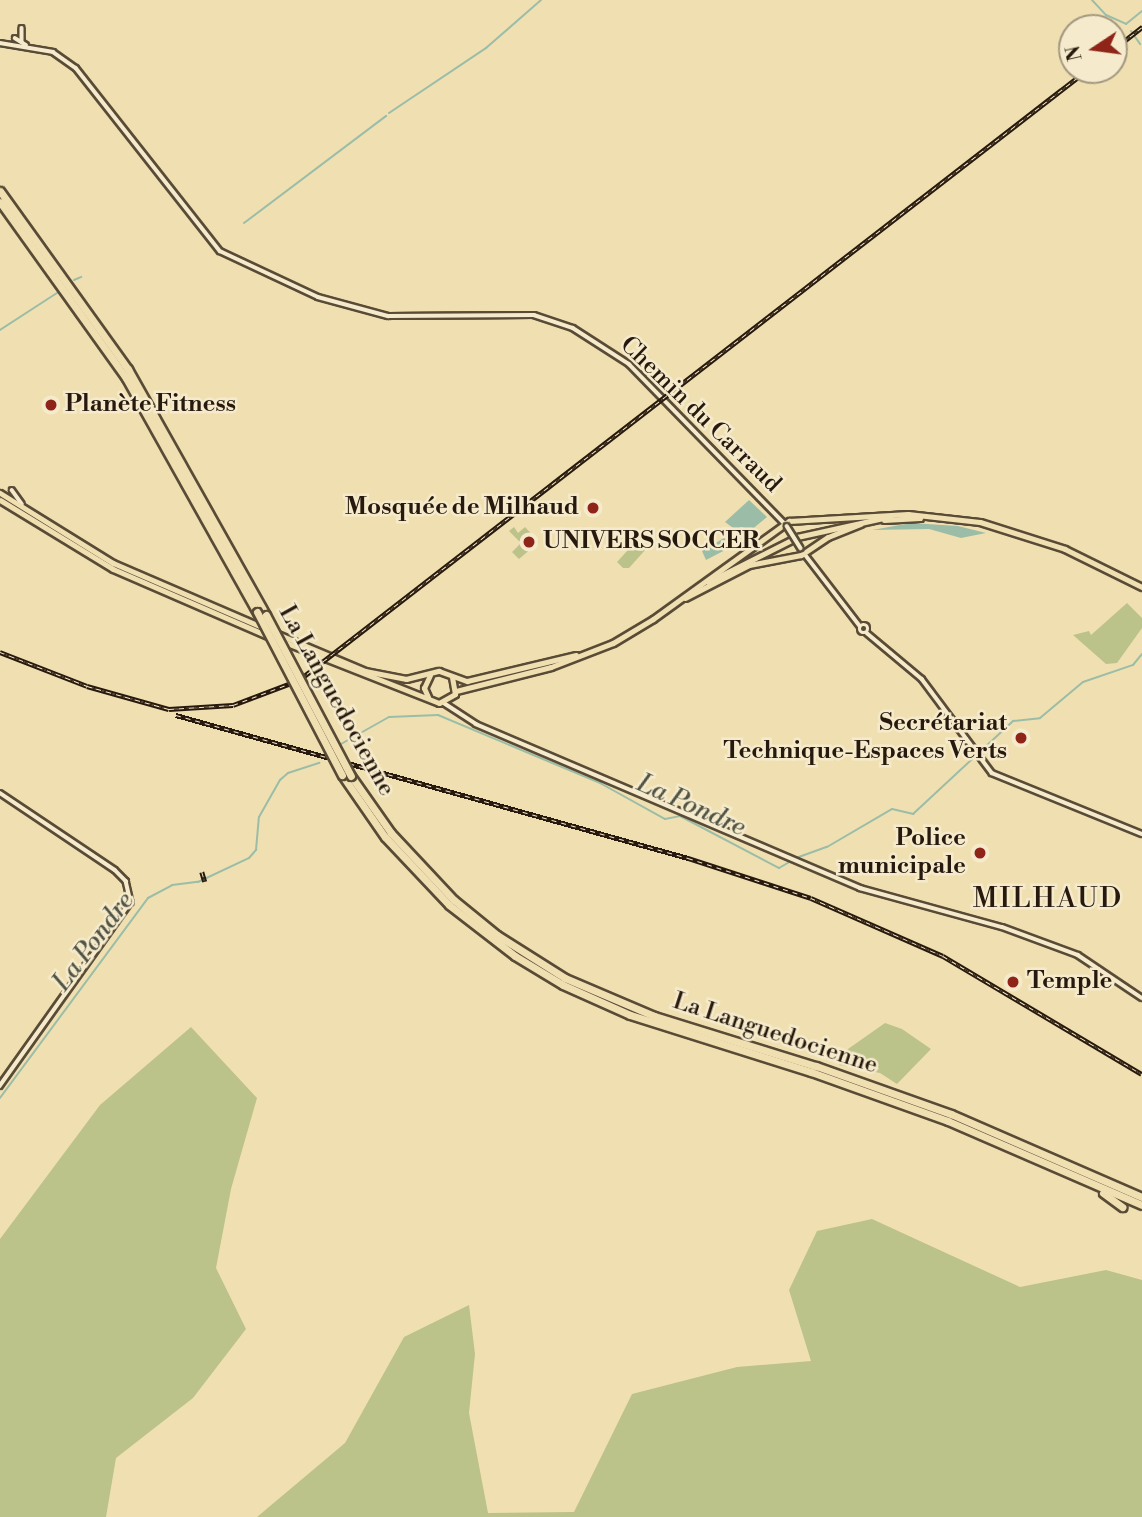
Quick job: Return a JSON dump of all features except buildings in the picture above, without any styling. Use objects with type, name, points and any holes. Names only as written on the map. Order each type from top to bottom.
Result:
[{"type":"highway","name":"La Languedocienne","points":[[0,191],[128,369],[266,615],[346,775],[391,832],[446,892],[497,935],[565,978],[654,1016],[816,1066],[951,1114],[1142,1197]]},
{"type":"highway","name":"La Languedocienne","points":[[0,202],[126,378],[346,775],[385,837],[449,905],[504,948],[563,985],[641,1019],[891,1100],[1142,1205]]},
{"type":"highway","points":[[1043,1163],[1122,1206]]},
{"type":"main road","points":[[0,493],[113,563],[343,663],[406,679],[439,671],[471,683]]},
{"type":"main road","points":[[0,500],[143,583],[335,664],[444,703],[471,683],[574,656],[660,613],[785,524],[875,514],[942,517],[1012,530],[1065,549],[1142,587]]},
{"type":"main road","points":[[667,608],[749,565],[803,551],[828,537],[864,523],[942,517]]},
{"type":"main road","points":[[667,608],[753,556],[797,537],[875,519],[942,517]]},
{"type":"main road","points":[[428,697],[425,683],[430,675]]},
{"type":"main road","points":[[452,677],[455,694]]},
{"type":"street","points":[[22,28],[23,42]]},
{"type":"street","points":[[15,38],[27,46]]},
{"type":"street","name":"Chemin du Carraud","points":[[0,43],[53,52],[76,68],[214,247],[326,300],[407,318],[534,315],[573,328],[629,364],[785,524],[843,606],[939,700],[978,756],[1001,778],[1142,834]]},
{"type":"street","points":[[12,490],[49,524]]},
{"type":"street","points":[[455,694],[455,709]]},
{"type":"street","points":[[444,703],[474,723],[797,862],[875,892],[988,923],[1075,953],[1142,998]]},
{"type":"street","points":[[0,793],[115,870],[128,886],[131,902],[0,1086]]},
{"type":"green space","name":"UNIVERS SOCCER","points":[[514,527],[518,533],[525,527],[539,542],[519,559],[512,552],[521,543],[509,531]]},
{"type":"green space","points":[[638,539],[647,548],[629,568],[623,568],[617,562]]},
{"type":"green space","points":[[1127,603],[1142,618],[1142,628],[1117,663],[1106,664],[1073,635],[1089,631],[1091,635]]},
{"type":"green space","points":[[885,1023],[902,1029],[931,1049],[897,1084],[880,1073],[839,1065],[848,1049]]},
{"type":"green space","points":[[191,1027],[257,1098],[231,1189],[216,1268],[246,1329],[193,1398],[116,1458],[106,1517],[0,1517],[0,1239],[100,1105]]},
{"type":"green space","points":[[872,1219],[1020,1287],[1106,1270],[1142,1280],[1142,1517],[257,1517],[345,1443],[404,1337],[469,1305],[475,1354],[469,1413],[488,1513],[574,1512],[632,1394],[737,1367],[811,1361],[789,1290],[817,1231]]},
{"type":"shaded area","points":[[749,500],[767,517],[744,536],[725,522]]},
{"type":"shaded area","points":[[911,523],[958,526],[986,533],[961,538],[929,529],[872,530]]},
{"type":"shaded area","points":[[724,538],[733,546],[706,560],[702,551]]},
{"type":"waterway","points":[[389,113],[486,48],[541,0]]},
{"type":"waterway","points":[[1092,0],[1106,15],[1126,24],[1142,11]]},
{"type":"waterway","points":[[1131,31],[1140,44]]},
{"type":"waterway","points":[[244,223],[386,116]]},
{"type":"waterway","points":[[74,280],[81,277]]},
{"type":"waterway","points":[[0,330],[60,291]]},
{"type":"waterway","points":[[729,540],[737,531]]},
{"type":"waterway","name":"La Pondre","points":[[796,858],[827,847],[892,809],[913,814],[1013,721],[1040,718],[1083,682],[1133,665],[1142,654]]},
{"type":"waterway","name":"La Pondre","points":[[341,744],[389,717],[438,715],[600,783],[665,819],[680,816],[779,868],[791,861]]},
{"type":"waterway","name":"La Pondre","points":[[0,1098],[148,898],[172,885],[198,882],[249,858],[256,850],[259,817],[280,780],[288,773],[319,763]]},
{"type":"railway","points":[[1128,38],[1142,27]]},
{"type":"railway","points":[[0,652],[87,686],[169,709],[233,705],[299,680],[1069,84]]},
{"type":"railway","points":[[176,715],[688,858],[811,898],[943,956],[1142,1074]]},
{"type":"railway","points":[[202,872],[205,882]]},
{"type":"place","name":"Planète Fitness","points":[[51,405]]},
{"type":"place","name":"Mosquée de Milhaud","points":[[593,508]]},
{"type":"place","name":"UNIVERS SOCCER","points":[[529,542]]},
{"type":"place","name":"Secrétariat Technique-Espaces Verts","points":[[1021,738]]},
{"type":"place","name":"Police municipale","points":[[980,853]]},
{"type":"place","name":"Temple","points":[[1013,982]]},
{"type":"district","name":"MILHAUD","points":[[1048,899]]}]
